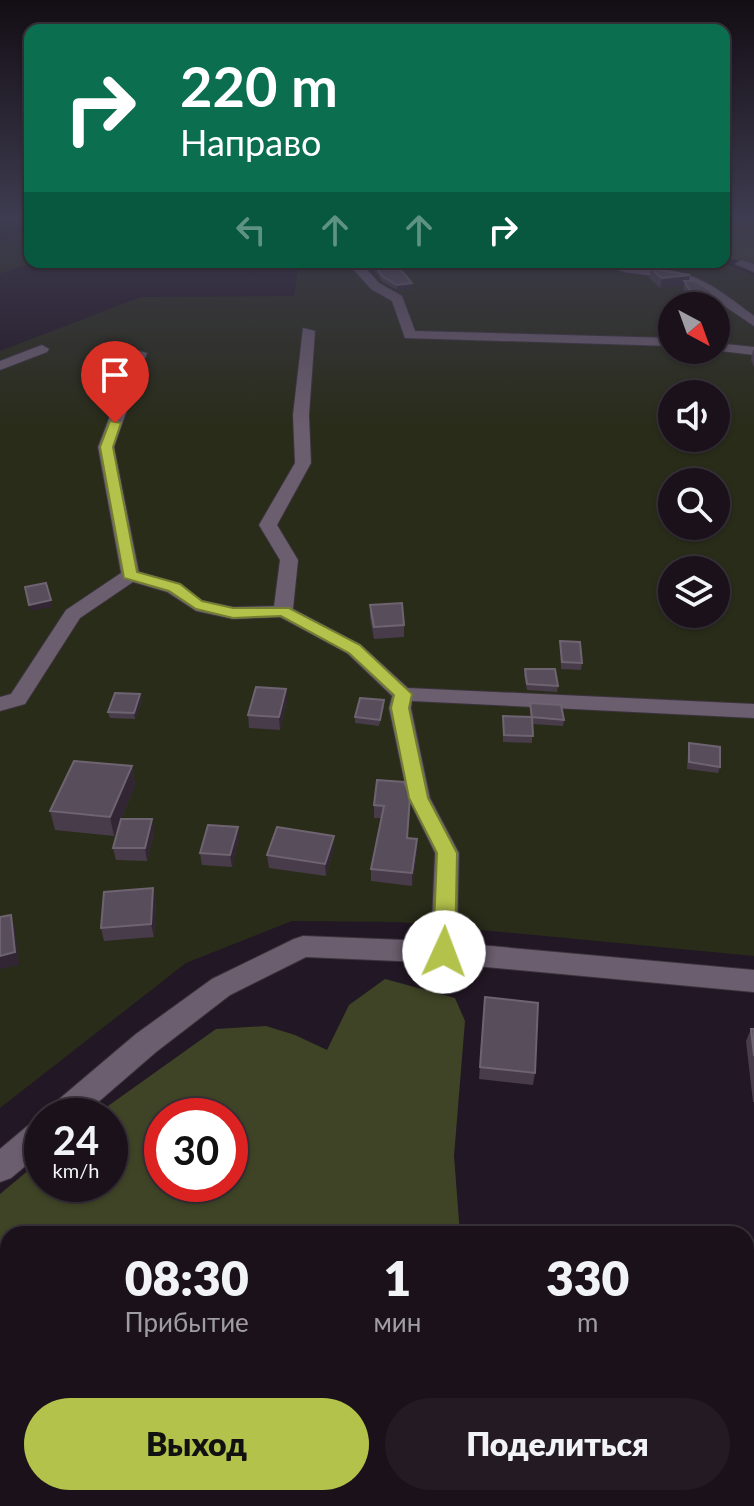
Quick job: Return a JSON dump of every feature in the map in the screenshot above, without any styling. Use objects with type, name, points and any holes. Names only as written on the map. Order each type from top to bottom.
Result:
[{"type":"street","points":[[377,287],[398,299],[410,335],[658,342]]},
{"type":"street","points":[[706,287],[754,322]]},
{"type":"street","points":[[283,611],[289,560],[268,525],[303,463],[301,415],[308,331]]},
{"type":"street","points":[[730,348],[754,351]]},
{"type":"street","points":[[0,366],[42,349]]},
{"type":"street","points":[[130,575],[106,447],[140,353]]},
{"type":"street","points":[[130,575],[174,588],[196,605],[233,613],[283,611],[354,649],[403,694],[754,711]]},
{"type":"street","points":[[0,704],[18,699],[73,614],[130,575]]},
{"type":"street","points":[[403,694],[400,708],[419,798],[447,853],[444,952]]},
{"type":"street","points":[[82,1098],[146,1043],[221,987],[303,946],[444,952],[754,981]]},
{"type":"street","points":[[0,1168],[24,1148]]},
{"type":"green space","points":[[295,287],[754,287],[754,956],[398,922],[292,921],[186,963],[0,1108],[0,351],[141,297],[294,296]]},
{"type":"green space","points":[[385,979],[455,998],[465,1021],[454,1156],[459,1226],[0,1226],[0,1194],[24,1174],[24,1202],[128,1202],[128,1098],[119,1098],[216,1029],[266,1026],[327,1050],[349,1005]]},
{"type":"building","points":[[688,287],[705,287],[711,291],[691,292]]},
{"type":"building","points":[[46,583],[51,600],[29,605],[25,587]]},
{"type":"building","points":[[402,603],[404,625],[374,627],[370,605]]},
{"type":"building","points":[[560,641],[580,642],[582,663],[562,662]]},
{"type":"building","points":[[525,669],[555,669],[558,686],[527,684]]},
{"type":"building","points":[[256,687],[286,689],[279,717],[248,715]]},
{"type":"building","points":[[115,693],[140,694],[134,713],[108,712]]},
{"type":"building","points":[[360,698],[384,700],[380,720],[355,717]]},
{"type":"building","points":[[530,703],[561,705],[564,720],[532,717]]},
{"type":"building","points":[[503,716],[532,717],[533,736],[504,735]]},
{"type":"building","points":[[689,743],[720,747],[720,767],[689,762]]},
{"type":"building","points":[[74,761],[132,766],[110,817],[50,811]]},
{"type":"building","points":[[377,780],[404,782],[410,796],[407,838],[417,839],[412,873],[371,869],[384,806],[374,805]]},
{"type":"building","points":[[121,819],[152,819],[145,848],[113,848]]},
{"type":"building","points":[[208,825],[238,827],[230,855],[200,853]]},
{"type":"building","points":[[277,827],[334,836],[325,864],[267,855]]},
{"type":"building","points":[[153,888],[151,924],[101,928],[104,892]]},
{"type":"building","points":[[11,915],[15,952],[0,956],[0,917]]},
{"type":"building","points":[[485,997],[538,1003],[535,1073],[480,1067]]},
{"type":"building","points":[[751,1029],[754,1029],[754,1056]]},
{"type":"route","points":[[115,423],[106,447],[130,575],[174,588],[196,605],[233,613],[283,611],[354,649],[403,694],[400,708],[419,798],[447,853],[444,952]]}]
